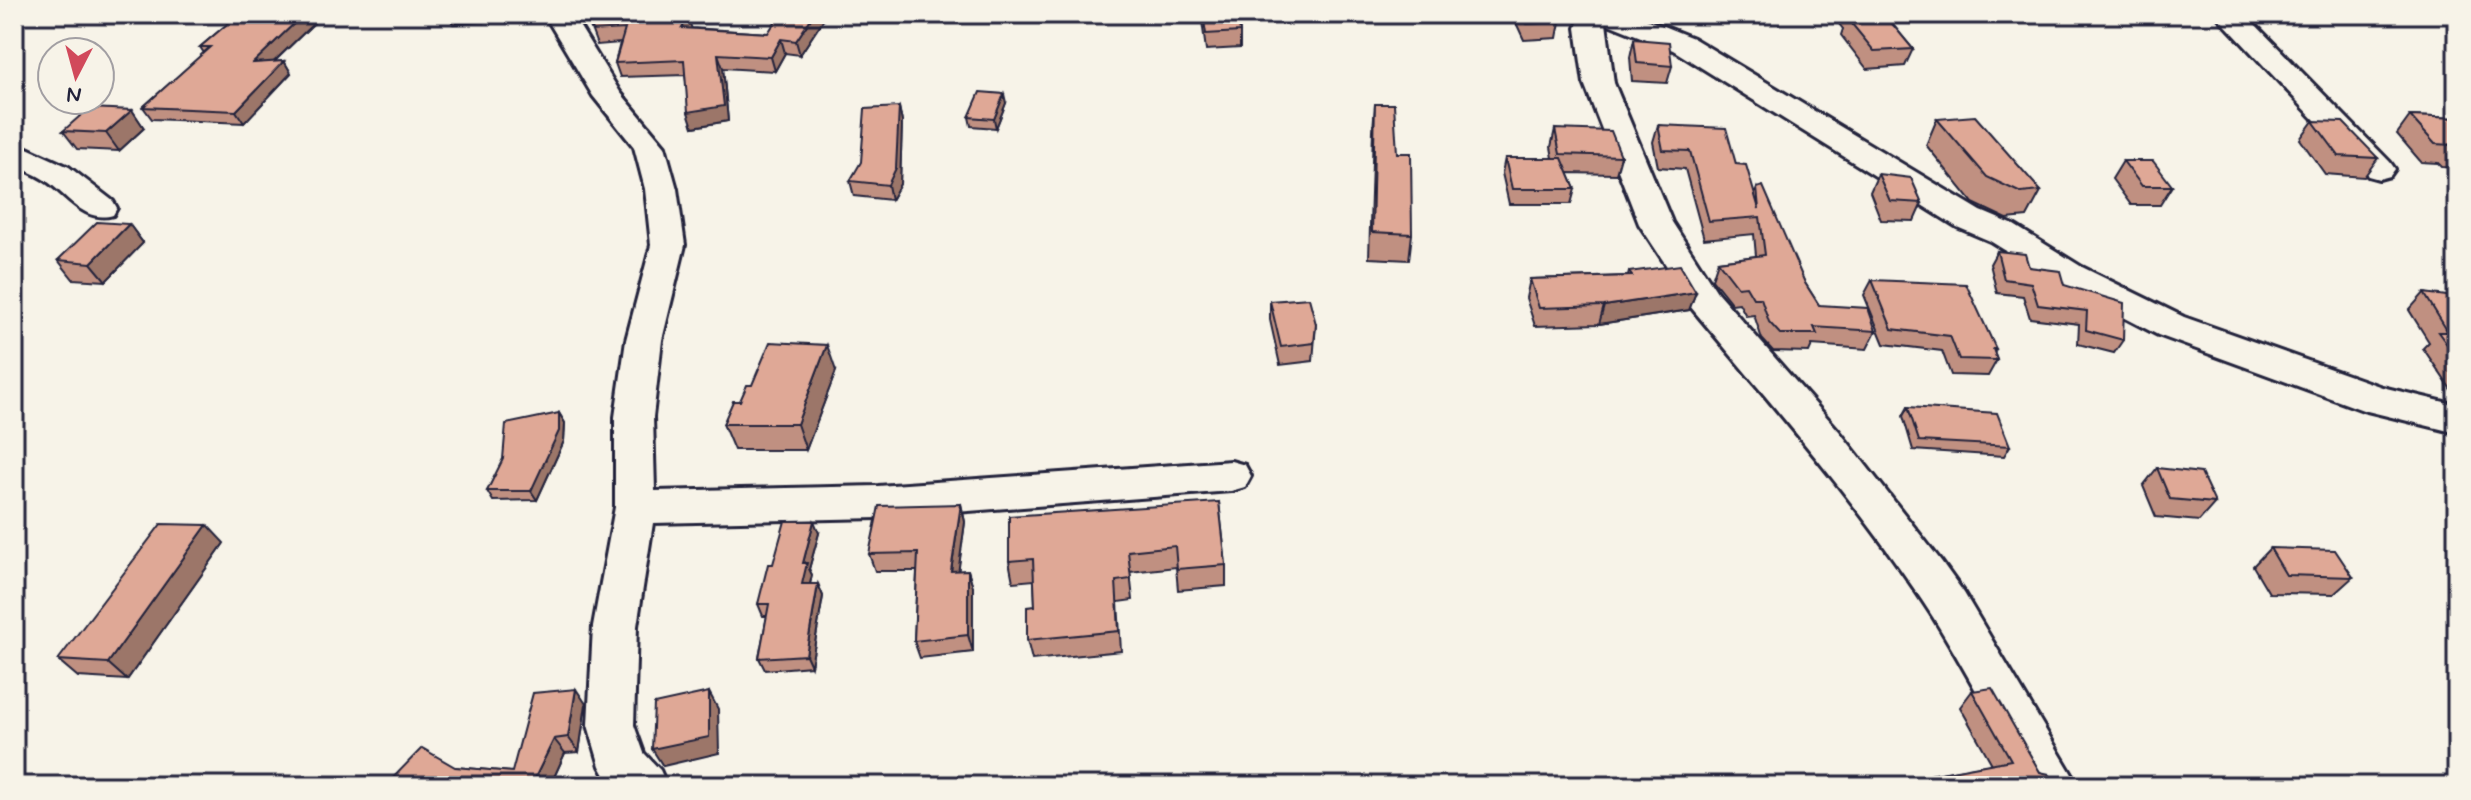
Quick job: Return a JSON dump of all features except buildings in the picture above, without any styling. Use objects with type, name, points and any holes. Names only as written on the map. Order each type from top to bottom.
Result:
[{"type":"street","points":[[558,14],[608,96],[649,146],[661,189],[668,245],[644,340],[634,417],[635,507],[615,626],[611,725],[624,766],[643,786]]},
{"type":"street","points":[[1595,14],[1590,28],[1599,83],[1656,224],[1693,278],[1702,298],[1825,441],[1934,584],[2055,786]]},
{"type":"street","points":[[1608,14],[1683,44],[1969,219],[2002,233],[2070,275],[2171,326],[2376,400],[2457,419]]},
{"type":"street","points":[[2229,14],[2379,169]]},
{"type":"street","points":[[14,152],[58,174],[101,208]]},
{"type":"street","points":[[635,507],[878,502],[1231,476]]}]
